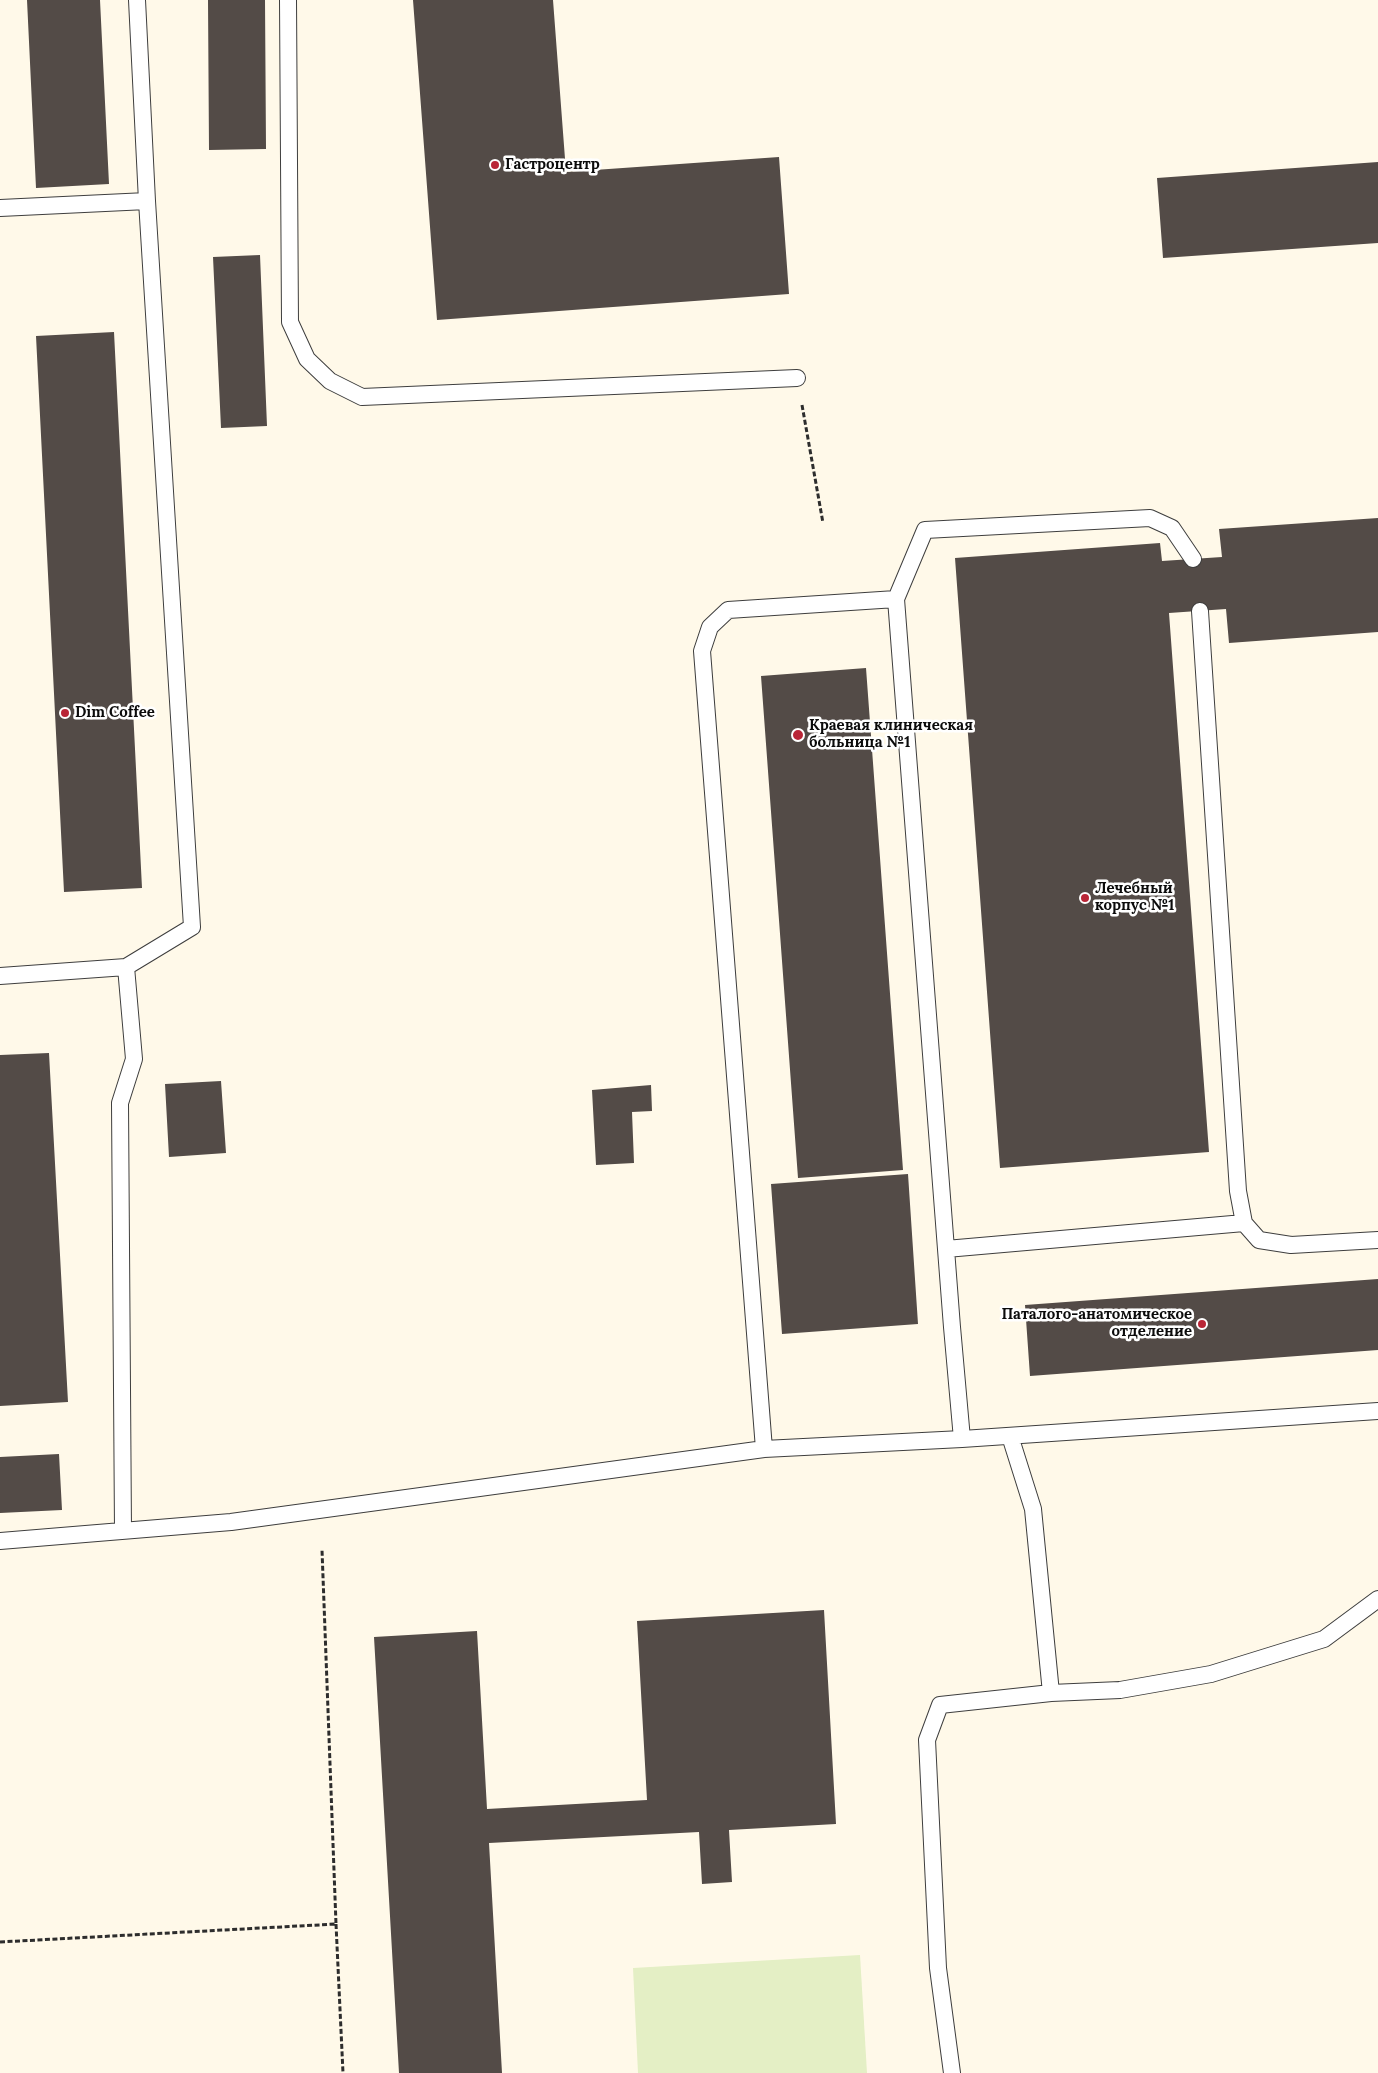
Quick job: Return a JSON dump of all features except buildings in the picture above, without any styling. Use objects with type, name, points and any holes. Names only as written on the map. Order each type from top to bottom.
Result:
[{"type":"lane","points":[[0,976],[126,967],[192,928],[147,201],[137,0]]},
{"type":"lane","points":[[288,0],[290,322],[307,360],[330,381],[362,397],[797,378]]},
{"type":"lane","points":[[0,208],[147,201]]},
{"type":"lane","points":[[962,1439],[896,598],[925,530],[1150,518],[1172,528],[1192,559]]},
{"type":"lane","points":[[764,1449],[702,651],[710,626],[728,610],[896,598]]},
{"type":"lane","points":[[1200,611],[1238,1191],[1244,1223],[1259,1240],[1291,1245],[1378,1240]]},
{"type":"lane","points":[[123,1531],[120,1103],[134,1059],[126,967]]},
{"type":"lane","points":[[946,1249],[1244,1223]]},
{"type":"lane","points":[[0,1542],[231,1522],[764,1449],[962,1439],[1378,1412]]},
{"type":"lane","points":[[1010,1436],[1033,1508],[1051,1693]]},
{"type":"lane","points":[[952,2073],[938,1968],[927,1740],[940,1705],[1051,1693],[1120,1690],[1211,1674],[1324,1639],[1378,1599]]},
{"type":"path","points":[[797,378],[823,523]]},
{"type":"path","points":[[322,1550],[343,2073]]},
{"type":"path","points":[[0,1942],[336,1924]]},
{"type":"green space","points":[[860,1955],[867,2073],[638,2073],[633,1968]]},
{"type":"place","name":"Гастроцентр","points":[[495,165]]},
{"type":"place","name":"Dim Coffee","points":[[65,713]]},
{"type":"place","name":"Краевая клиническая больница №1","points":[[798,735]]},
{"type":"place","name":"Лечебный корпус №1","points":[[1085,898]]},
{"type":"place","name":"Паталого-анатомическое отделение","points":[[1202,1324]]}]
